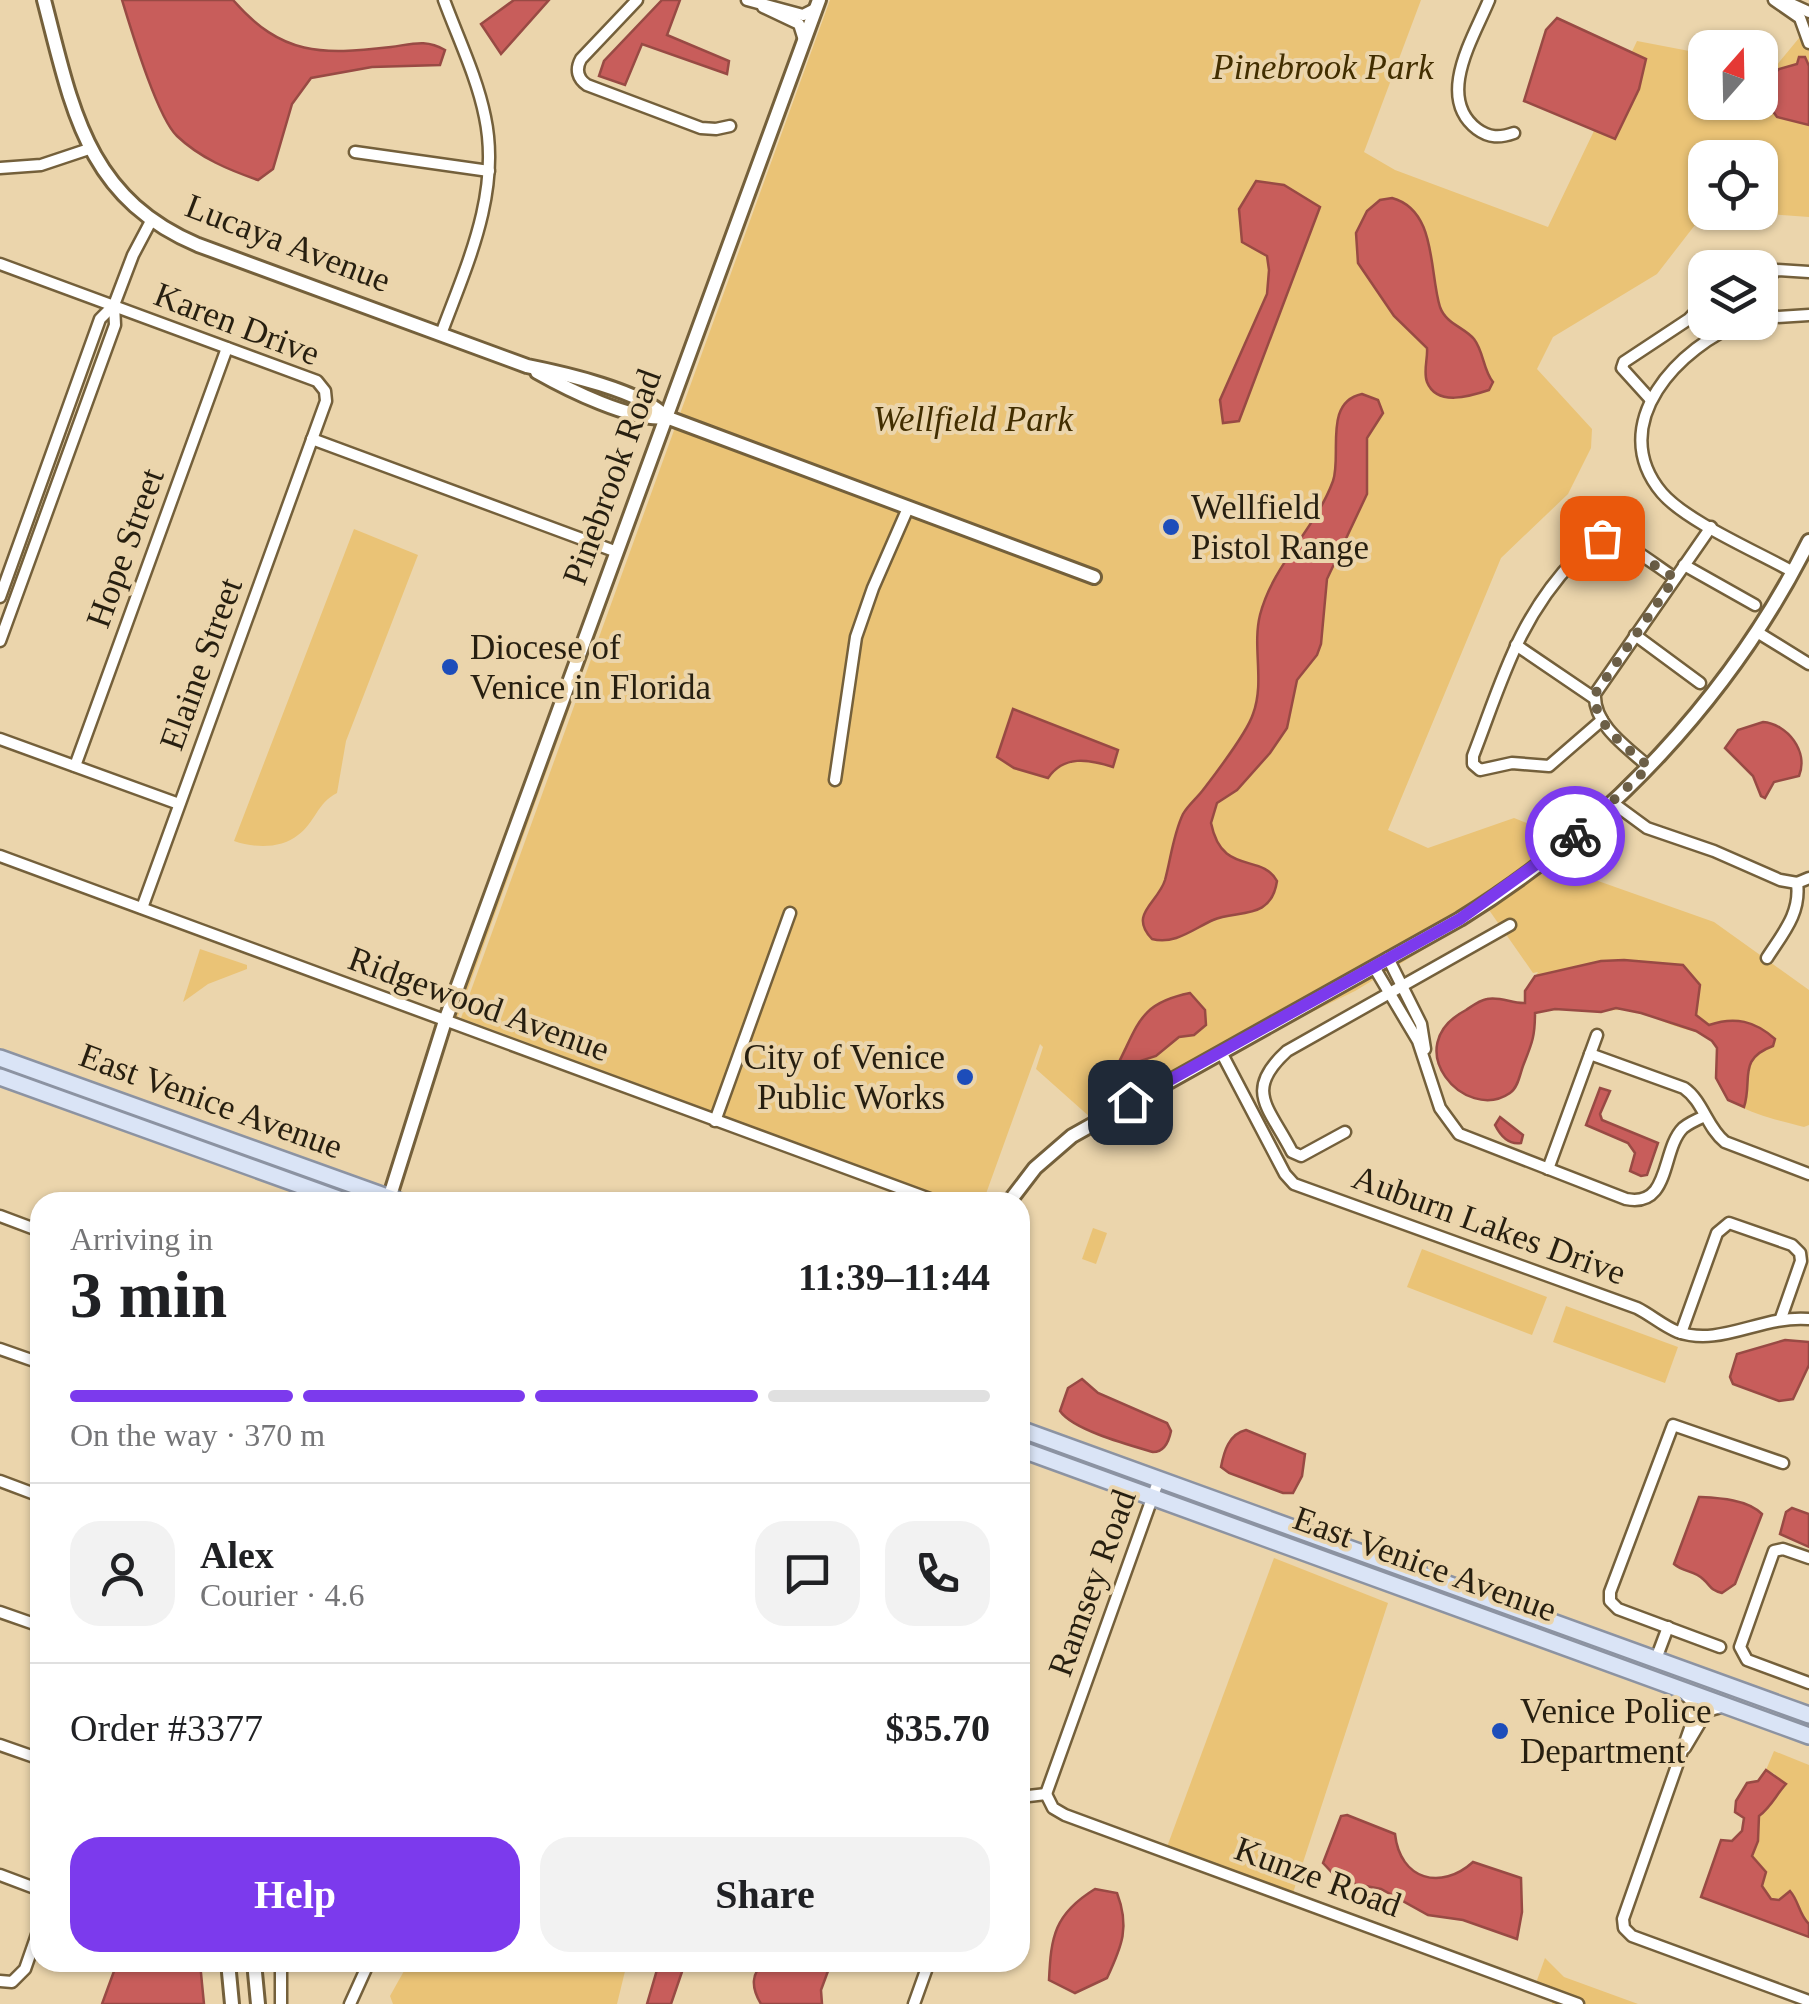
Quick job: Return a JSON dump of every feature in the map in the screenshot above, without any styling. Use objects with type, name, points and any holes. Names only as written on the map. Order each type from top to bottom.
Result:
[{"type":"main road","name":"East Venice Avenue","points":[[0,1058],[368,1192]]},
{"type":"main road","name":"East Venice Avenue","points":[[0,1078],[298,1192]]},
{"type":"main road","name":"East Venice Avenue","points":[[1030,1433],[1809,1715]]},
{"type":"main road","name":"East Venice Avenue","points":[[1030,1454],[1809,1736]]},
{"type":"main road","points":[[1297,1549],[1341,1556],[1433,1588],[1456,1585]]},
{"type":"street","name":"Lucaya Avenue","points":[[44,0],[74,112],[89,148],[115,187],[152,221],[198,245],[526,366],[581,393],[647,418],[666,417],[1094,578]]},
{"type":"street","points":[[441,334],[477,236],[489,172],[481,101],[444,0]]},
{"type":"street","points":[[638,0],[581,60],[577,67],[580,79],[588,86],[701,128],[730,126]]},
{"type":"street","points":[[1489,0],[1460,72],[1458,98],[1469,122],[1480,132],[1498,137],[1514,133]]},
{"type":"street","points":[[1773,0],[1809,12]]},
{"type":"street","points":[[1773,0],[1806,24],[1809,42]]},
{"type":"street","points":[[753,2],[803,15],[817,4]]},
{"type":"street","points":[[753,2],[799,24],[804,40]]},
{"type":"street","name":"Pinebrook Road","points":[[396,1192],[445,1020],[817,4]]},
{"type":"street","points":[[0,168],[42,165],[89,148]]},
{"type":"street","points":[[355,152],[489,172]]},
{"type":"street","points":[[0,597],[100,319],[114,306],[152,221]]},
{"type":"street","name":"Karen Drive","points":[[0,264],[322,385],[326,401],[312,439]]},
{"type":"street","points":[[1778,270],[1809,272]]},
{"type":"street","points":[[0,642],[116,325],[114,306]]},
{"type":"street","points":[[1778,317],[1809,316]]},
{"type":"street","points":[[1652,400],[1622,368],[1624,362],[1688,320]]},
{"type":"street","points":[[1707,340],[1670,370],[1652,400],[1644,439],[1650,474],[1669,500],[1793,572]]},
{"type":"street","name":"Hope Street","points":[[76,766],[227,348]]},
{"type":"street","points":[[312,439],[617,552]]},
{"type":"street","name":"Elaine Street","points":[[142,908],[312,439]]},
{"type":"street","points":[[53,450],[67,456]]},
{"type":"street","points":[[835,780],[856,637],[908,508]]},
{"type":"street","points":[[1594,698],[1711,527]]},
{"type":"street","points":[[1602,720],[1549,766],[1512,763],[1484,770],[1476,768],[1473,756],[1516,645],[1548,588],[1599,539],[1616,541],[1675,578]]},
{"type":"street","points":[[1016,1192],[1034,1168],[1062,1143],[1484,904],[1550,856],[1613,803],[1705,704],[1757,632],[1809,542]]},
{"type":"street","points":[[1684,565],[1755,606]]},
{"type":"street","points":[[5,582],[20,588]]},
{"type":"street","points":[[1757,632],[1809,664]]},
{"type":"street","points":[[1635,635],[1700,683]]},
{"type":"street","points":[[1516,645],[1594,698],[1602,720],[1649,767]]},
{"type":"street","points":[[0,739],[178,804]]},
{"type":"street","points":[[1613,803],[1646,828],[1780,880],[1797,883],[1809,878]]},
{"type":"street","name":"Ridgewood Avenue","points":[[0,856],[910,1192]]},
{"type":"street","points":[[1767,958],[1793,917],[1797,883]]},
{"type":"street","points":[[715,1121],[790,913]]},
{"type":"street","points":[[1345,1132],[1296,1156],[1263,1096],[1264,1078],[1288,1051],[1510,925]]},
{"type":"street","points":[[1388,958],[1421,1024],[1424,1054],[1440,1108],[1459,1134],[1626,1199],[1642,1200],[1657,1189],[1682,1130],[1705,1116]]},
{"type":"street","points":[[1374,966],[1424,1054]]},
{"type":"street","points":[[1548,1169],[1597,1034]]},
{"type":"street","name":"Auburn Lakes Drive","points":[[1221,1052],[1290,1181],[1637,1308],[1681,1333],[1720,1336],[1781,1318],[1809,1319]]},
{"type":"street","points":[[1590,1054],[1684,1088],[1725,1142],[1809,1174]]},
{"type":"street","points":[[0,1216],[30,1227]]},
{"type":"street","points":[[1681,1333],[1717,1233],[1729,1223],[1792,1245],[1800,1252],[1801,1261],[1781,1318]]},
{"type":"street","points":[[0,1348],[30,1360]]},
{"type":"street","points":[[1720,1647],[1618,1609],[1609,1596],[1671,1427],[1679,1426],[1783,1464]]},
{"type":"street","name":"Ramsey Road","points":[[1046,1794],[1159,1479]]},
{"type":"street","points":[[0,1481],[30,1492]]},
{"type":"street","points":[[1809,1558],[1783,1548],[1774,1551],[1740,1647],[1748,1660],[1807,1682],[1809,1668]]},
{"type":"street","points":[[0,1612],[30,1622]]},
{"type":"street","points":[[1656,1659],[1668,1627]]},
{"type":"street","points":[[1664,1685],[1685,1693],[1695,1710],[1623,1919],[1624,1928],[1632,1936],[1809,2001]]},
{"type":"street","points":[[1685,1748],[1707,1712],[1718,1707],[1732,1708]]},
{"type":"street","points":[[0,1745],[30,1756]]},
{"type":"street","points":[[1030,1796],[1046,1794]]},
{"type":"street","name":"Kunze Road","points":[[1046,1794],[1054,1808],[1065,1815],[1578,2004]]},
{"type":"street","points":[[0,1875],[30,1886]]},
{"type":"street","points":[[0,1981],[16,1979],[30,1955]]},
{"type":"street","points":[[229,1972],[232,2004]]},
{"type":"street","points":[[255,1972],[258,2004]]},
{"type":"street","points":[[281,1972],[281,2004]]},
{"type":"street","points":[[350,2004],[364,1972]]},
{"type":"street","points":[[914,2004],[926,1972]]},
{"type":"green space","name":"Wellfield Park","points":[[830,0],[1421,0],[1364,152],[1395,170],[1548,227],[1637,41],[1688,51],[1688,120],[1778,120],[1778,64],[1809,26],[1809,217],[1778,215],[1778,140],[1688,140],[1688,230],[1691,230],[1657,274],[1553,337],[1537,369],[1592,429],[1591,448],[1568,494],[1501,558],[1388,830],[1428,848],[1514,818],[1532,825],[1584,876],[1714,922],[1809,990],[1809,1125],[1763,1116],[1725,1095],[1716,1071],[1715,1045],[1701,1034],[1630,1011],[1535,1013],[1527,992],[1538,972],[1533,973],[1489,910],[1355,991],[1242,1046],[1457,914],[1091,1118],[1036,1069],[1043,1047],[1040,1044],[987,1192],[928,1192],[461,1018]]},
{"type":"green space","points":[[660,458],[457,1019],[450,1020]]},
{"type":"green space","points":[[354,529],[418,555],[346,741],[337,793],[291,840],[267,846],[234,841]]},
{"type":"green space","points":[[200,949],[247,965],[247,969],[208,984],[183,1002]]},
{"type":"green space","points":[[1093,1228],[1107,1233],[1096,1264],[1082,1259]]},
{"type":"green space","points":[[1422,1249],[1547,1297],[1532,1335],[1407,1287]]},
{"type":"green space","points":[[1566,1306],[1678,1347],[1665,1383],[1553,1342]]},
{"type":"green space","points":[[1274,1558],[1388,1603],[1291,1899],[1164,1855]]},
{"type":"green space","points":[[1774,1751],[1809,1765],[1809,1924],[1795,1897],[1771,1899],[1762,1886],[1765,1872],[1752,1856],[1758,1841],[1759,1816],[1768,1807],[1773,1792],[1775,1774],[1766,1770]]},
{"type":"green space","points":[[1545,1958],[1564,1977],[1638,2004],[1552,2004],[1555,1989],[1536,1983]]},
{"type":"green space","points":[[403,1972],[625,1972],[617,2004],[393,2004],[390,1996]]},
{"type":"shaded area","points":[[122,0],[233,0],[269,32],[304,48],[344,51],[419,43],[445,50],[440,65],[372,67],[311,78],[292,104],[273,169],[258,180],[205,157],[169,126],[145,72]]},
{"type":"shaded area","points":[[514,0],[549,0],[501,54],[481,24]]},
{"type":"shaded area","points":[[662,0],[680,0],[667,35],[729,61],[727,74],[642,44],[625,85],[599,76],[604,61]]},
{"type":"shaded area","points":[[1557,18],[1646,59],[1639,89],[1615,139],[1524,101],[1546,30]]},
{"type":"shaded area","points":[[1799,57],[1805,57],[1809,66],[1809,125],[1778,117],[1778,70],[1797,64]]},
{"type":"shaded area","points":[[1256,181],[1284,185],[1320,207],[1239,421],[1223,423],[1220,400],[1267,294],[1267,256],[1242,242],[1239,209]]},
{"type":"shaded area","points":[[1392,198],[1417,215],[1429,244],[1440,307],[1477,344],[1493,382],[1489,390],[1455,398],[1432,390],[1426,378],[1427,348],[1394,316],[1358,263],[1356,233],[1367,211],[1380,200]]},
{"type":"shaded area","points":[[1362,394],[1378,400],[1383,413],[1367,438],[1367,494],[1327,579],[1321,644],[1297,680],[1287,728],[1237,790],[1217,803],[1211,823],[1224,851],[1270,872],[1277,881],[1273,894],[1268,903],[1251,912],[1213,920],[1176,938],[1152,939],[1145,930],[1144,915],[1165,880],[1183,814],[1231,753],[1253,714],[1258,690],[1258,627],[1266,597],[1333,481],[1336,431],[1342,407]]},
{"type":"shaded area","points":[[1013,709],[1118,750],[1113,767],[1069,762],[1048,778],[1014,768],[997,757]]},
{"type":"shaded area","points":[[1763,722],[1788,733],[1801,757],[1799,776],[1774,782],[1765,798],[1753,776],[1725,748],[1738,730]]},
{"type":"shaded area","points":[[1601,961],[1683,965],[1700,985],[1696,1015],[1709,1025],[1744,1022],[1775,1039],[1773,1046],[1750,1064],[1744,1107],[1728,1100],[1716,1078],[1717,1048],[1712,1041],[1696,1031],[1616,1008],[1601,1012],[1555,1009],[1535,1013],[1531,1045],[1510,1093],[1492,1100],[1474,1098],[1445,1077],[1437,1043],[1446,1025],[1473,1005],[1492,998],[1525,1003],[1525,991],[1535,976]]},
{"type":"shaded area","points":[[1190,993],[1205,1010],[1206,1025],[1194,1035],[1179,1037],[1156,1056],[1137,1062],[1128,1071],[1118,1064],[1137,1026],[1151,1009]]},
{"type":"shaded area","points":[[1600,1088],[1610,1091],[1600,1114],[1602,1120],[1658,1143],[1647,1175],[1630,1171],[1635,1153],[1628,1143],[1586,1125]]},
{"type":"shaded area","points":[[1500,1117],[1523,1135],[1521,1143],[1502,1136],[1495,1125]]},
{"type":"shaded area","points":[[1785,1340],[1809,1342],[1809,1365],[1793,1399],[1779,1401],[1733,1384],[1730,1377],[1737,1354]]},
{"type":"shaded area","points":[[1082,1379],[1098,1393],[1167,1423],[1171,1431],[1165,1445],[1153,1452],[1102,1436],[1067,1418],[1060,1411],[1068,1388]]},
{"type":"shaded area","points":[[1246,1430],[1305,1454],[1302,1476],[1293,1493],[1283,1493],[1221,1467],[1231,1439]]},
{"type":"shaded area","points":[[1699,1497],[1741,1502],[1762,1514],[1735,1584],[1722,1593],[1700,1576],[1674,1564]]},
{"type":"shaded area","points":[[1792,1508],[1809,1514],[1809,1547],[1780,1534],[1786,1512]]},
{"type":"shaded area","points":[[1766,1770],[1786,1784],[1759,1816],[1758,1841],[1752,1856],[1766,1872],[1762,1886],[1771,1899],[1779,1900],[1790,1891],[1793,1895],[1809,1924],[1809,1937],[1701,1897],[1721,1840],[1732,1841],[1742,1831],[1744,1818],[1735,1812],[1736,1801],[1747,1783],[1758,1781]]},
{"type":"shaded area","points":[[1341,1816],[1395,1834],[1405,1862],[1424,1876],[1448,1876],[1473,1862],[1521,1878],[1522,1912],[1517,1939],[1463,1920],[1428,1915],[1381,1889],[1340,1881],[1323,1863]]},
{"type":"shaded area","points":[[1095,1889],[1117,1893],[1123,1916],[1122,1936],[1107,1978],[1075,1993],[1049,1980],[1051,1951],[1063,1917]]},
{"type":"shaded area","points":[[114,1972],[201,1972],[204,2004],[102,2004]]},
{"type":"shaded area","points":[[656,1972],[682,1972],[671,2004],[647,2004]]},
{"type":"shaded area","points":[[757,1972],[828,1972],[821,1990],[822,2004],[761,2004],[754,1981]]},
{"type":"way so far","points":[[1575,836],[1649,767],[1606,726],[1596,710],[1595,694],[1675,578],[1616,541],[1602,538]]},
{"type":"place","name":"Wellfield Pistol Range","points":[[1171,527]]},
{"type":"place","name":"Diocese of Venice in Florida","points":[[450,667]]},
{"type":"place","name":"City of Venice Public Works","points":[[965,1077]]},
{"type":"place","name":"Venice Police Department","points":[[1500,1731]]},
{"type":"route","points":[[1130,1102],[1460,919],[1575,836]]},
{"type":"park label","name":"Pinebrook Park","points":[[1323,67]]}]
